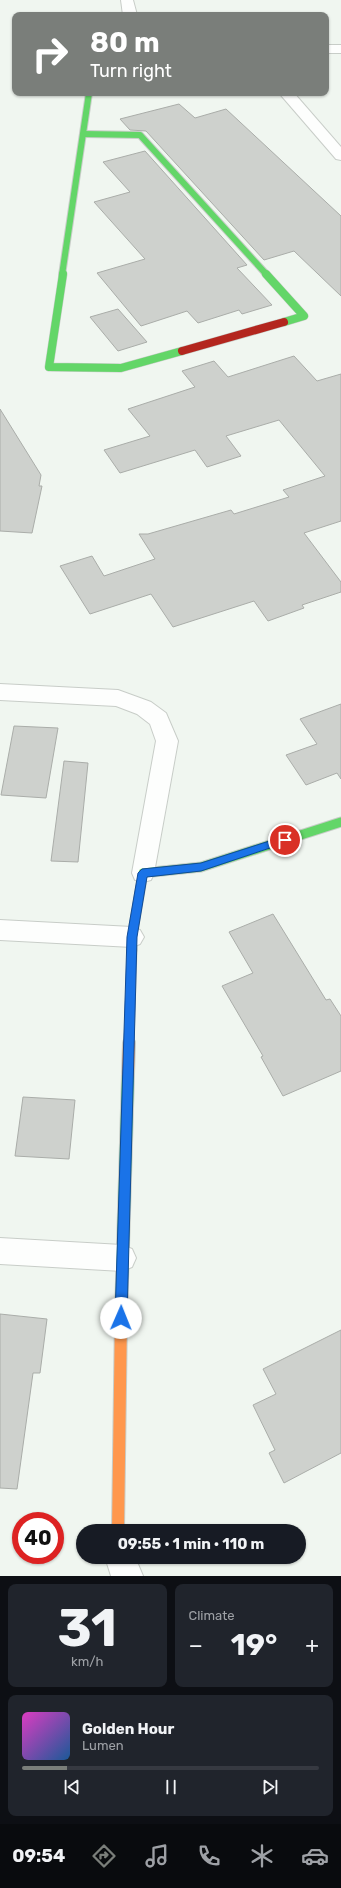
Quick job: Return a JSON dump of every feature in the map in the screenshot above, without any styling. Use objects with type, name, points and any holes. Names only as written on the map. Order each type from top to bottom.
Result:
[{"type":"street","points":[[127,0],[129,12]]},
{"type":"street","points":[[329,49],[341,49]]},
{"type":"street","points":[[84,134],[140,135],[304,316],[121,368],[49,367],[89,96]]},
{"type":"street","points":[[289,96],[341,156]]},
{"type":"street","points":[[0,692],[118,698],[144,708],[159,719],[167,740],[142,873],[132,937],[122,1258],[118,1524]]},
{"type":"street","points":[[142,873],[201,867],[341,822]]},
{"type":"street","points":[[0,930],[132,937]]},
{"type":"street","points":[[0,1251],[122,1258]]},
{"type":"street","points":[[123,1564],[127,1576]]},
{"type":"building","points":[[179,104],[195,118],[226,109],[341,216],[341,296],[294,251],[264,260],[146,131],[130,130],[120,119]]},
{"type":"building","points":[[145,151],[247,265],[237,268],[272,305],[242,314],[239,310],[198,323],[187,311],[141,326],[97,273],[145,259],[94,202],[130,192],[103,162]]},
{"type":"building","points":[[118,309],[147,342],[118,351],[90,317]]},
{"type":"building","points":[[294,356],[317,381],[341,374],[341,521],[304,533],[341,582],[341,592],[302,605],[304,608],[268,621],[254,601],[173,627],[151,594],[90,614],[60,566],[92,556],[104,576],[155,559],[139,534],[148,534],[231,510],[234,514],[289,497],[283,490],[325,476],[279,420],[226,436],[241,456],[207,467],[195,450],[120,473],[104,450],[150,436],[128,409],[195,387],[182,371],[214,361],[228,377]]},
{"type":"building","points":[[0,409],[41,475],[39,486],[42,486],[32,533],[0,531]]},
{"type":"building","points":[[341,704],[341,779],[337,773],[306,785],[286,755],[317,744],[300,719]]},
{"type":"building","points":[[14,726],[58,728],[46,798],[1,795]]},
{"type":"building","points":[[64,761],[88,763],[78,862],[51,861]]},
{"type":"building","points":[[273,914],[326,1000],[330,999],[341,1016],[341,1071],[283,1096],[261,1057],[263,1056],[222,986],[253,973],[229,932]]},
{"type":"building","points":[[23,1097],[75,1100],[69,1159],[15,1156]]},
{"type":"building","points":[[0,1314],[47,1319],[40,1373],[33,1373],[17,1489],[0,1488]]},
{"type":"building","points":[[341,1330],[341,1453],[284,1483],[269,1453],[275,1450],[253,1405],[276,1394],[263,1369]]},
{"type":"traffic: fast","points":[[89,96],[49,367],[121,368],[182,351]]},
{"type":"traffic: fast","points":[[84,134],[140,135],[304,316],[284,322]]},
{"type":"traffic: fast","points":[[132,950],[132,937],[143,873],[201,867],[341,822]]},
{"type":"traffic: fast","points":[[121,1315],[128,1074]]},
{"type":"traffic: slow","points":[[128,1074],[132,950]]},
{"type":"traffic: slow","points":[[118,1524],[121,1315]]},
{"type":"traffic: jam","points":[[182,351],[284,322]]},
{"type":"route","points":[[121,1318],[132,937],[142,873],[201,867],[285,840]]}]
